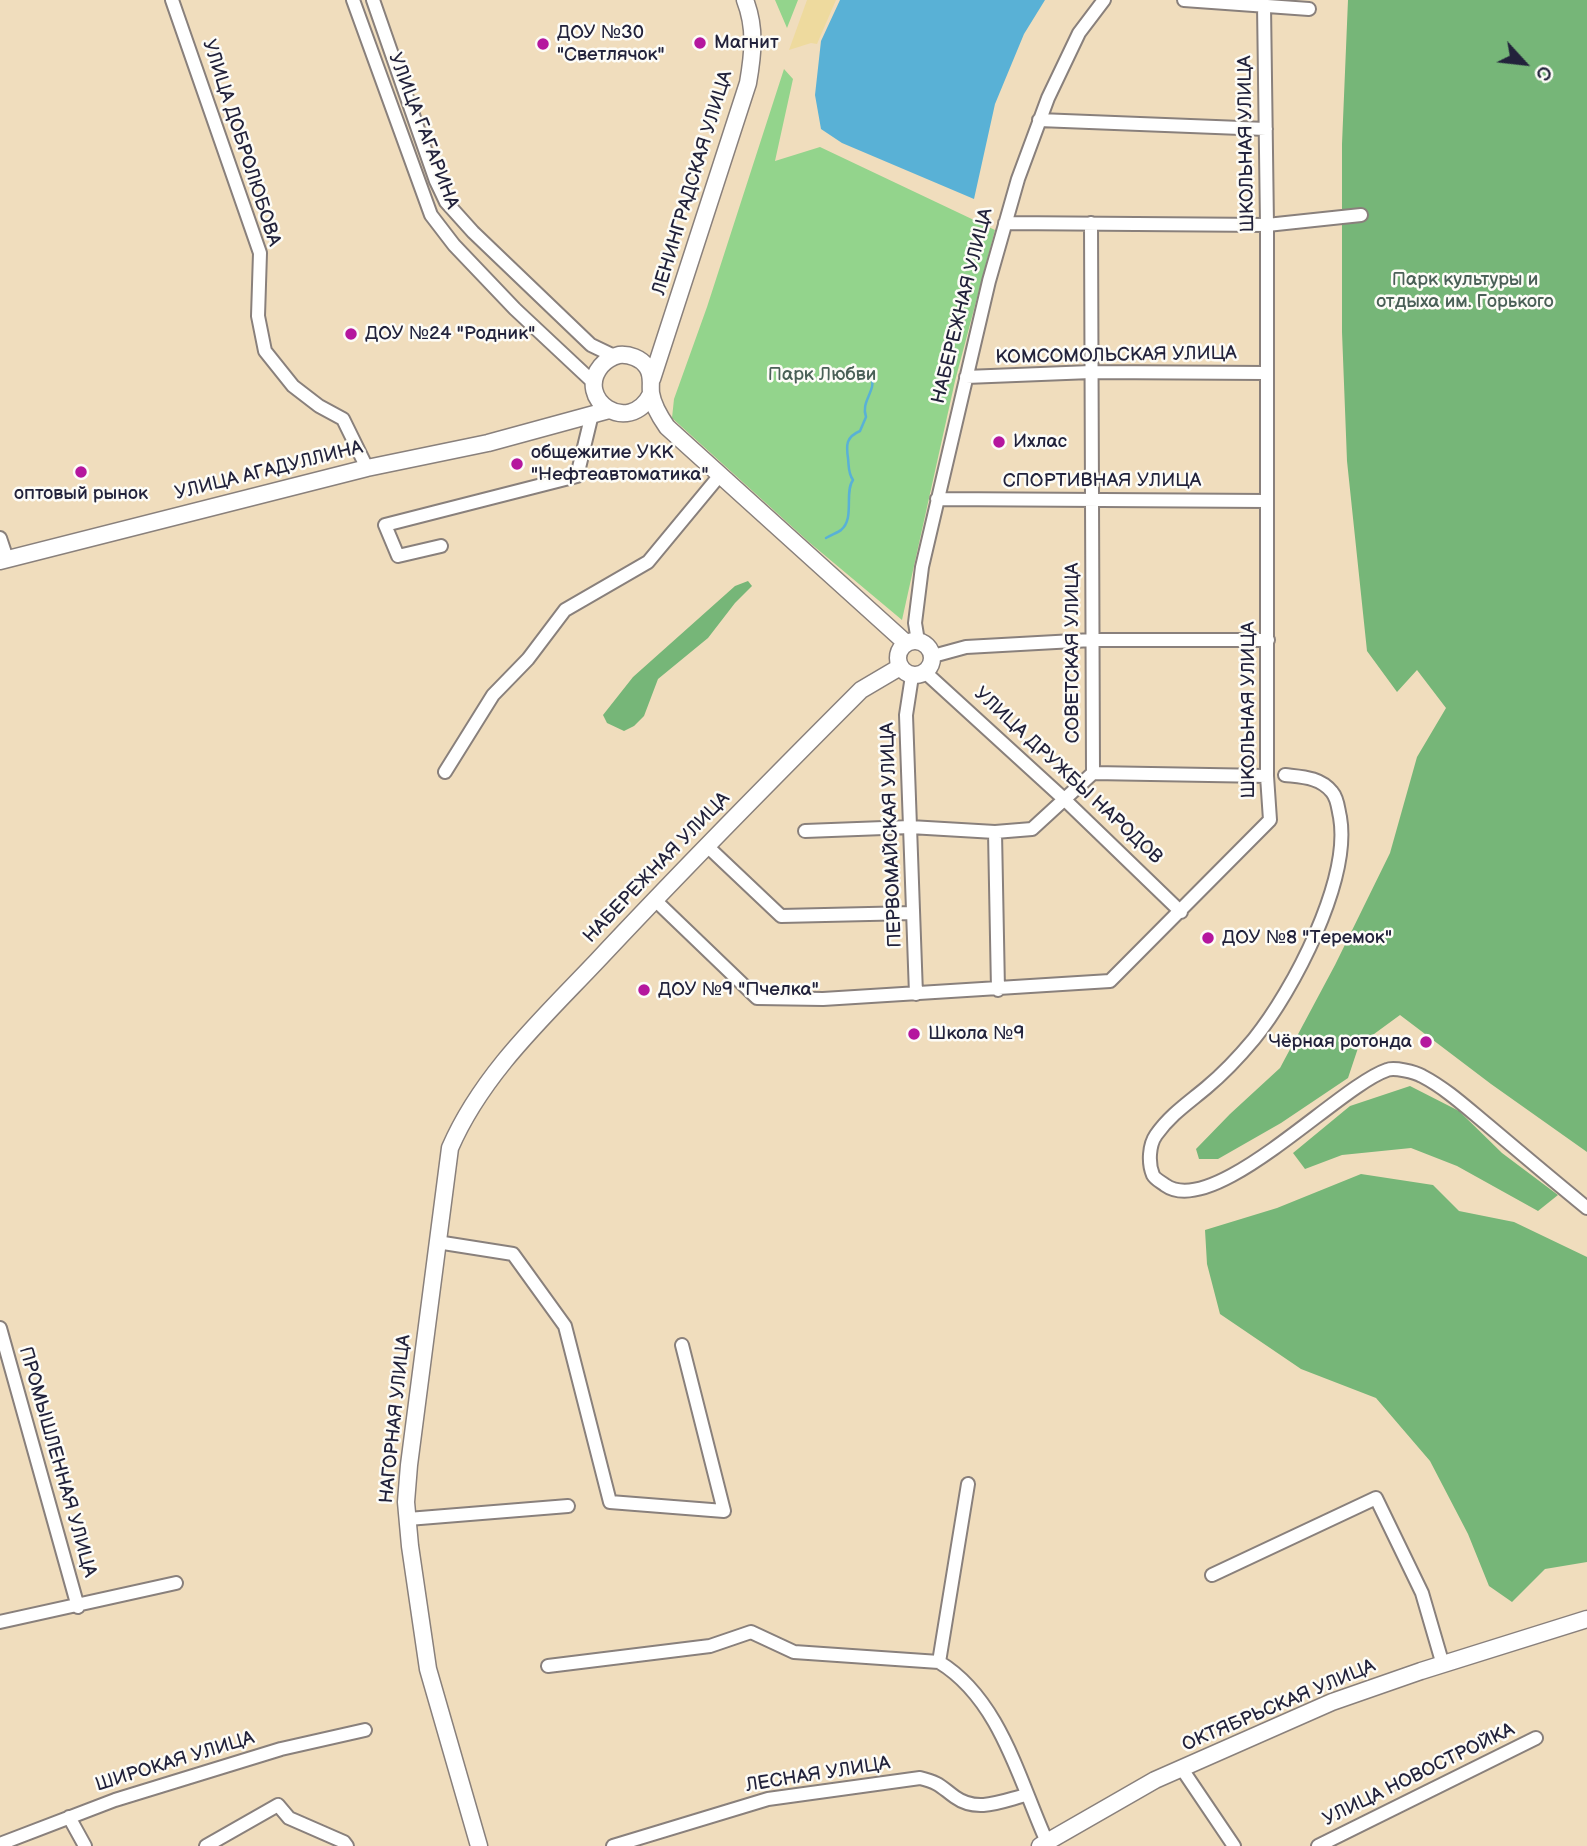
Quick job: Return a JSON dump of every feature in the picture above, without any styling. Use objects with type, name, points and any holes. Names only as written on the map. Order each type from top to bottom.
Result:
[{"type":"main road","name":"ЛЕНИНГРАДСКАЯ УЛИЦА","points":[[652,386],[748,83],[754,47],[745,0]]},
{"type":"main road","points":[[549,428],[578,412],[594,389],[597,371],[605,361],[641,351],[668,336]]},
{"type":"main road","points":[[619,355],[641,361],[648,368],[657,413],[667,427],[912,642],[928,646],[933,656],[931,667],[913,672],[898,660],[899,651],[912,642]]},
{"type":"main road","points":[[630,413],[640,408],[652,386]]},
{"type":"main road","points":[[594,389],[609,410]]},
{"type":"main road","points":[[549,428],[609,410],[649,418],[667,427]]},
{"type":"main road","name":"УЛИЦА АГАДУЛЛИНА","points":[[4,560],[367,468],[549,428]]},
{"type":"main road","name":"НАБЕРЕЖНАЯ УЛИЦА","points":[[463,1118],[479,1093],[532,1030],[707,846],[861,690],[913,672]]},
{"type":"main road","name":"НАГОРНАЯ УЛИЦА","points":[[463,1118],[450,1148],[409,1465],[407,1502],[428,1669],[479,1846]]},
{"type":"main road","name":"ОКТЯБРЬСКАЯ УЛИЦА","points":[[1043,1844],[1155,1780],[1332,1702],[1587,1619]]},
{"type":"street","name":"УЛИЦА ДОБРОЛЮБОВА","points":[[172,0],[260,253],[258,316],[265,351],[293,386],[319,407],[344,419],[367,468]]},
{"type":"street","name":"УЛИЦА ГАГАРИНА","points":[[353,0],[431,215],[454,245],[594,389]]},
{"type":"street","name":"УЛИЦА ГАГАРИНА","points":[[373,0],[436,181],[446,202],[473,232],[591,345],[619,355]]},
{"type":"street","name":"НАБЕРЕЖНАЯ УЛИЦА","points":[[912,642],[922,567],[937,499],[1018,179],[1039,120],[1079,33],[1104,0]]},
{"type":"street","points":[[1184,0],[1309,9]]},
{"type":"street","name":"ШКОЛЬНАЯ УЛИЦА","points":[[654,901],[757,998],[823,999],[1110,981],[1270,820],[1267,776],[1267,225],[1264,5]]},
{"type":"street","points":[[1039,120],[1266,129]]},
{"type":"street","points":[[1005,223],[1267,225],[1361,215]]},
{"type":"street","name":"СОВЕТСКАЯ УЛИЦА","points":[[1091,223],[1093,773]]},
{"type":"street","name":"КОМСОМОЛЬСКАЯ УЛИЦА","points":[[966,377],[1091,372],[1266,373]]},
{"type":"street","points":[[441,546],[398,556],[385,525],[576,476],[592,414]]},
{"type":"street","points":[[444,772],[493,695],[528,659],[565,610],[648,562],[720,475]]},
{"type":"street","name":"СПОРТИВНАЯ УЛИЦА","points":[[937,499],[1268,501]]},
{"type":"street","points":[[0,538],[4,560]]},
{"type":"street","points":[[933,656],[966,647],[1092,640],[1268,640]]},
{"type":"street","name":"УЛИЦА ДРУЖБЫ НАРОДОВ","points":[[913,672],[1064,799],[1181,912]]},
{"type":"street","name":"ПЕРВОМАЙСКАЯ УЛИЦА","points":[[913,672],[906,715],[916,994]]},
{"type":"street","points":[[805,831],[910,827],[995,832],[1032,829],[1093,773],[1267,776]]},
{"type":"street","points":[[1284,775],[1312,778],[1332,792],[1337,801],[1343,834],[1325,912],[1309,947],[1257,1036],[1234,1063],[1174,1114],[1154,1137],[1149,1158],[1154,1177],[1171,1189],[1198,1189],[1232,1175],[1279,1147],[1346,1093],[1389,1069],[1420,1074],[1457,1100],[1587,1208]]},
{"type":"street","points":[[995,832],[998,990]]},
{"type":"street","points":[[707,846],[781,916],[913,913]]},
{"type":"street","points":[[438,1242],[513,1254],[565,1326],[610,1502],[724,1511],[682,1345]]},
{"type":"street","name":"ПРОМЫШЛЕННАЯ УЛИЦА","points":[[0,1328],[78,1606]]},
{"type":"street","points":[[939,1662],[968,1484]]},
{"type":"street","points":[[1212,1575],[1376,1498],[1422,1593],[1443,1665]]},
{"type":"street","points":[[408,1519],[568,1506]]},
{"type":"street","points":[[0,1622],[176,1583]]},
{"type":"street","points":[[548,1666],[710,1646],[751,1632],[794,1652],[939,1662],[957,1673],[977,1695],[1009,1749],[1043,1844]]},
{"type":"street","name":"ШИРОКАЯ УЛИЦА","points":[[0,1844],[115,1800],[281,1749],[365,1731]]},
{"type":"street","name":"УЛИЦА НОВОСТРОЙКА","points":[[1318,1846],[1536,1738]]},
{"type":"street","points":[[1182,1769],[1234,1846]]},
{"type":"street","name":"ЛЕСНАЯ УЛИЦА","points":[[612,1846],[768,1799],[920,1778],[938,1782],[957,1799],[972,1805],[984,1806],[1026,1795]]},
{"type":"street","points":[[206,1846],[278,1804],[289,1818],[344,1842],[347,1846]]},
{"type":"street","points":[[69,1817],[85,1846]]},
{"type":"green space","points":[[775,0],[798,0],[787,28]]},
{"type":"green space","name":"Парк культуры и отдыха им. Горького","points":[[1348,0],[1587,0],[1587,1152],[1400,1015],[1359,1045],[1348,1078],[1281,1123],[1218,1159],[1199,1159],[1196,1149],[1280,1068],[1390,853],[1417,757],[1446,708],[1417,670],[1397,692],[1367,651],[1347,461],[1342,332],[1342,144]]},
{"type":"green space","name":"Парк Любви","points":[[784,69],[793,79],[775,161],[820,147],[995,230],[955,381],[902,620],[810,543],[672,418],[674,399],[707,307]]},
{"type":"green space","points":[[748,581],[752,586],[708,638],[658,679],[644,716],[624,731],[607,723],[603,715],[633,677],[735,586]]},
{"type":"green space","points":[[1410,1086],[1459,1111],[1502,1153],[1558,1195],[1538,1211],[1457,1166],[1411,1148],[1342,1155],[1305,1169],[1293,1153],[1350,1106]]},
{"type":"green space","points":[[1361,1174],[1433,1185],[1459,1211],[1514,1222],[1587,1257],[1587,1562],[1545,1569],[1512,1602],[1489,1586],[1468,1534],[1430,1461],[1376,1398],[1301,1369],[1220,1314],[1207,1264],[1205,1230],[1277,1208]]},
{"type":"sand","points":[[807,0],[836,0],[817,44],[811,43],[789,50]]},
{"type":"water","points":[[840,0],[1045,0],[1024,34],[995,104],[974,199],[842,143],[821,129],[815,95],[821,41]]},
{"type":"waterway","points":[[826,538],[841,530],[848,519],[849,491],[853,480],[849,470],[847,445],[852,436],[860,431],[866,417],[872,374]]},
{"type":"place","name":"Магнит","points":[[700,43]]},
{"type":"place","name":"ДОУ №30 \"Светлячок\"","points":[[543,44]]},
{"type":"place","name":"ДОУ №24 \"Родник\"","points":[[351,334]]},
{"type":"place","name":"Ихлас","points":[[999,442]]},
{"type":"place","name":"общежитие УКК \"Нефтеавтоматика\"","points":[[517,464]]},
{"type":"place","name":"оптовый рынок","points":[[81,472]]},
{"type":"place","name":"ДОУ №8 \"Теремок\"","points":[[1208,938]]},
{"type":"place","name":"ДОУ №9 \"Пчелка\"","points":[[644,990]]},
{"type":"place","name":"Школа №9","points":[[914,1034]]},
{"type":"place","name":"Чёрная ротонда","points":[[1426,1042]]}]
